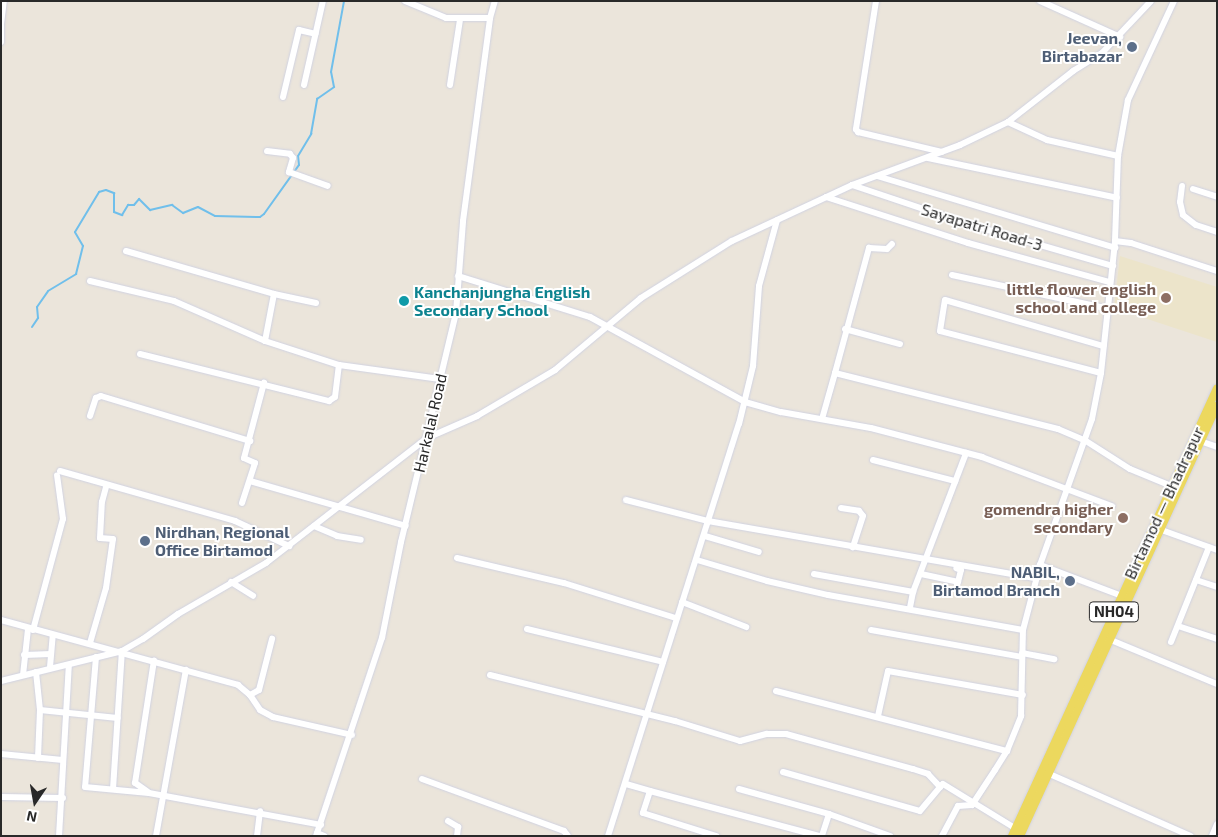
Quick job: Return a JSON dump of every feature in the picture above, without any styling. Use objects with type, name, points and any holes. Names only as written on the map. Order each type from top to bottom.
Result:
[{"type":"main road","name":"Birtamod — Bhadrapur","points":[[1017,833],[1217,389]]},
{"type":"main road","name":"Birtamod — Bhadrapur","points":[[1105,638],[1122,596],[1200,440],[1215,415],[1217,406]]},
{"type":"street","points":[[1,42],[4,1]]},
{"type":"street","points":[[304,85],[323,1]]},
{"type":"street","points":[[404,1],[430,13],[460,20],[490,18]]},
{"type":"street","name":"Harkalal Road","points":[[317,834],[352,735],[382,638],[456,313],[458,276],[490,18],[494,1]]},
{"type":"street","points":[[876,1],[856,129],[858,132],[942,152]]},
{"type":"street","points":[[1040,1],[1120,36]]},
{"type":"street","points":[[1,681],[50,667],[69,666],[122,651],[289,546],[336,506],[356,495],[427,438],[477,416],[555,370],[641,298],[732,242],[826,196],[928,158],[1008,122],[1120,36],[1151,1]]},
{"type":"street","points":[[972,805],[1007,751],[1020,716],[1023,695],[1023,630],[1040,565],[1066,488],[1086,441],[1101,373],[1115,244],[1118,156],[1134,83],[1174,1]]},
{"type":"street","points":[[450,85],[460,20]]},
{"type":"street","points":[[283,98],[299,30],[316,34]]},
{"type":"street","points":[[1008,122],[1047,140],[1118,156]]},
{"type":"street","points":[[267,151],[290,154],[293,158],[289,172],[328,186]]},
{"type":"street","points":[[928,158],[1117,198]]},
{"type":"street","points":[[877,176],[1115,244],[1131,243],[1217,270]]},
{"type":"street","name":"Sayapatri Road-3","points":[[852,185],[971,225],[1113,266]]},
{"type":"street","points":[[1182,186],[1180,202],[1183,215],[1196,225],[1217,232]]},
{"type":"street","points":[[1193,189],[1217,197]]},
{"type":"street","points":[[826,196],[968,243],[1110,282]]},
{"type":"street","points":[[608,836],[648,714],[676,618],[705,536],[745,402],[753,366],[760,286],[777,220]]},
{"type":"street","points":[[822,419],[845,329],[869,248],[887,250],[892,244]]},
{"type":"street","points":[[126,251],[274,294],[316,302]]},
{"type":"street","points":[[952,275],[1109,309]]},
{"type":"street","points":[[458,276],[590,317],[745,402],[966,453],[1112,506]]},
{"type":"street","points":[[90,281],[174,301],[264,341],[339,365],[440,379]]},
{"type":"street","points":[[264,341],[274,294]]},
{"type":"street","points":[[1101,373],[940,331],[945,300],[1103,346]]},
{"type":"street","points":[[845,329],[900,344]]},
{"type":"street","points":[[140,354],[264,383],[329,401],[335,397],[339,365]]},
{"type":"street","points":[[834,373],[1035,422],[1086,441],[1130,469],[1172,486]]},
{"type":"street","points":[[242,503],[255,463],[244,458],[264,383]]},
{"type":"street","points":[[90,416],[96,398],[100,396],[250,441]]},
{"type":"street","points":[[1200,440],[1217,447]]},
{"type":"street","points":[[910,608],[913,592],[966,453]]},
{"type":"street","points":[[874,460],[955,480]]},
{"type":"street","points":[[23,675],[24,655],[30,630],[63,519],[58,473],[235,521],[289,546]]},
{"type":"street","points":[[250,481],[406,526]]},
{"type":"street","points":[[90,644],[106,588],[113,540],[100,538],[102,502],[106,487]]},
{"type":"street","points":[[626,500],[708,521],[1036,578]]},
{"type":"street","points":[[841,508],[859,511],[863,516],[852,546]]},
{"type":"street","points":[[314,526],[336,536],[361,540]]},
{"type":"street","points":[[1156,528],[1217,550]]},
{"type":"street","points":[[705,536],[759,552]]},
{"type":"street","points":[[1171,642],[1209,547]]},
{"type":"street","points":[[457,558],[564,583],[676,618]]},
{"type":"street","points":[[697,560],[767,581],[1023,630]]},
{"type":"street","points":[[1040,565],[1122,596]]},
{"type":"street","points":[[921,574],[958,582],[960,570],[956,568]]},
{"type":"street","points":[[814,574],[913,592]]},
{"type":"street","points":[[1196,580],[1217,586]]},
{"type":"street","points":[[231,582],[253,596]]},
{"type":"street","points":[[682,602],[746,627]]},
{"type":"street","points":[[1,620],[30,630],[122,651],[238,685],[250,695],[260,710],[273,717],[352,735]]},
{"type":"street","points":[[1178,626],[1217,639]]},
{"type":"street","points":[[527,629],[663,662]]},
{"type":"street","points":[[871,630],[1054,659]]},
{"type":"street","points":[[50,667],[53,635]]},
{"type":"street","points":[[250,695],[259,690],[272,638]]},
{"type":"street","points":[[1105,638],[1217,684]]},
{"type":"street","points":[[113,789],[122,651]]},
{"type":"street","points":[[24,655],[50,654]]},
{"type":"street","points":[[96,657],[85,786],[149,793],[260,811],[321,825]]},
{"type":"street","points":[[149,793],[135,783],[154,660]]},
{"type":"street","points":[[58,836],[63,798],[63,760],[69,666]]},
{"type":"street","points":[[156,836],[186,670]]},
{"type":"street","points":[[878,716],[888,670],[1023,695]]},
{"type":"street","points":[[36,672],[40,710],[38,758]]},
{"type":"street","points":[[490,674],[648,714],[740,741],[767,734],[786,734],[928,774],[940,787]]},
{"type":"street","points":[[776,692],[878,716],[1007,751]]},
{"type":"street","points":[[40,710],[118,718]]},
{"type":"street","points":[[1,754],[63,760]]},
{"type":"street","points":[[783,772],[920,811],[943,784],[1017,833]]},
{"type":"street","points":[[1046,772],[1191,836]]},
{"type":"street","points":[[422,779],[564,831],[568,836]]},
{"type":"street","points":[[626,784],[820,836],[829,814]]},
{"type":"street","points":[[739,789],[829,814],[890,836]]},
{"type":"street","points":[[650,791],[643,813],[716,836]]},
{"type":"street","points":[[1,797],[63,798]]},
{"type":"street","points":[[942,836],[958,806],[972,805]]},
{"type":"street","points":[[257,836],[260,811]]},
{"type":"street","points":[[448,822],[458,827],[457,836]]},
{"type":"street","points":[[1212,836],[1217,824]]},
{"type":"street","points":[[317,834],[324,836]]},
{"type":"shaded area","name":"little flower english school and college","points":[[1120,256],[1217,287],[1217,342],[1114,308]]},
{"type":"waterway","points":[[32,327],[38,318],[37,307],[48,291],[76,274],[83,246],[75,232],[99,192],[106,190],[114,193],[114,212],[122,215],[128,205],[134,205],[139,199],[150,210],[172,205],[183,213],[198,207],[215,216],[260,217],[264,214],[299,165],[298,156],[311,134],[317,99],[334,87],[331,72],[344,1]]},
{"type":"place","name":"Jeevan, Birtabazar","points":[[1132,47]]},
{"type":"place","name":"little flower english school and college","points":[[1166,298]]},
{"type":"place","name":"Kanchanjungha English Secondary School","points":[[404,301]]},
{"type":"place","name":"gomendra higher secondary","points":[[1123,518]]},
{"type":"place","name":"Nirdhan, Regional Office Birtamod","points":[[145,541]]},
{"type":"place","name":"NABIL, Birtamod Branch","points":[[1070,581]]}]
